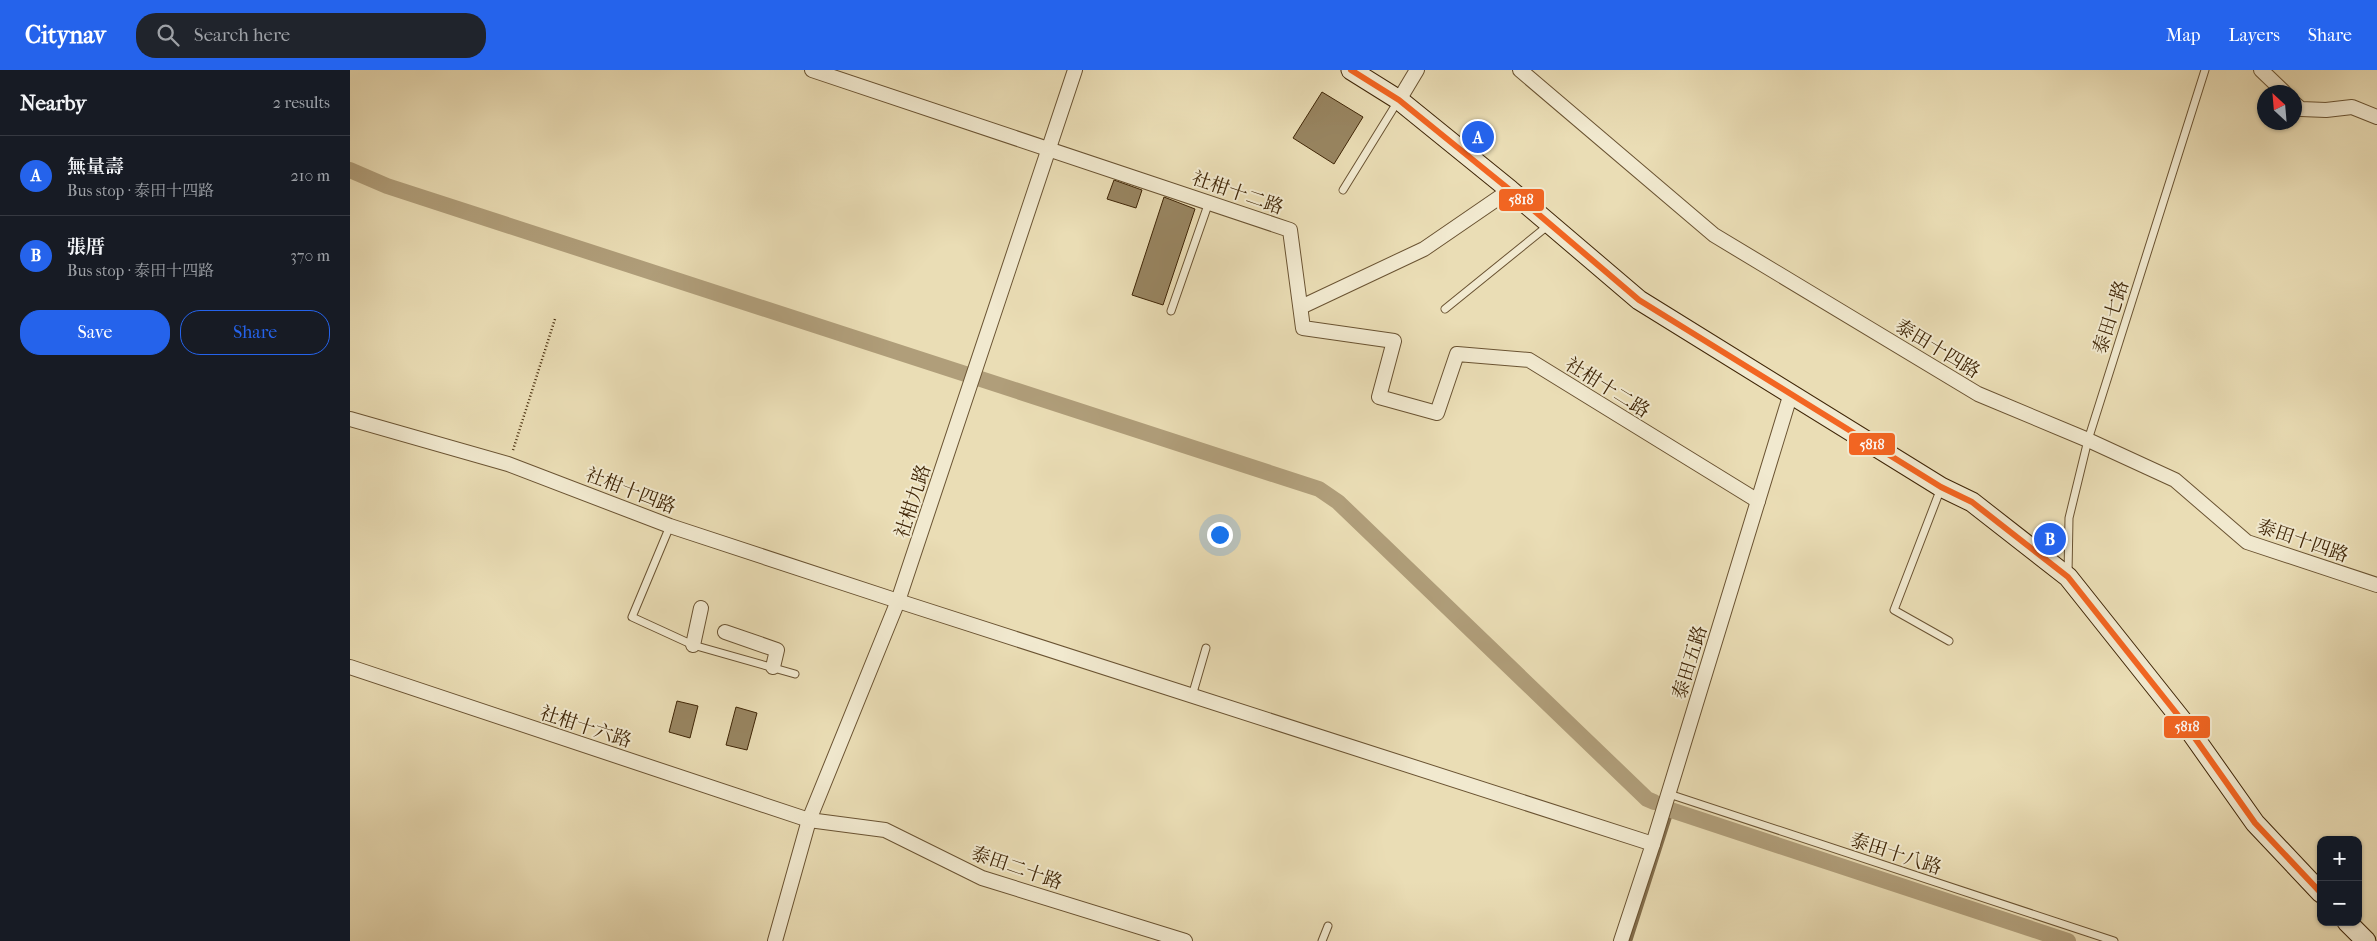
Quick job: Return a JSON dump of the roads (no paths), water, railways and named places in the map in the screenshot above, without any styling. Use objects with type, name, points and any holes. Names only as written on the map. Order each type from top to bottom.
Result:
[{"type":"street","name":"社柑十二路","points":[[812,70],[1290,230],[1303,328],[1394,341],[1379,397],[1436,413],[1457,354],[1529,360],[1758,501]]},
{"type":"street","name":"社柑九路","points":[[775,941],[809,820],[898,601],[1075,70]]},
{"type":"street","points":[[1351,70],[1399,100],[1510,190],[1639,300],[1942,487],[1972,502],[2068,577],[2185,724],[2256,823],[2317,889]]},
{"type":"street","points":[[1399,100],[1417,70]]},
{"type":"street","name":"泰田十四路","points":[[1520,70],[1714,235],[1978,394],[2088,440],[2175,480],[2247,542],[2377,585]]},
{"type":"street","points":[[2262,70],[2277,85]]},
{"type":"street","points":[[2302,109],[2326,110],[2352,107],[2377,117]]},
{"type":"street","points":[[1301,307],[1424,249],[1510,190]]},
{"type":"street","name":"泰田五路","points":[[1621,941],[1669,794],[1791,393]]},
{"type":"street","name":"社柑十四路","points":[[350,419],[508,464],[670,526],[1653,844]]},
{"type":"street","points":[[693,645],[701,608]]},
{"type":"street","points":[[725,632],[777,650],[773,667]]},
{"type":"street","name":"社柑十六路","points":[[350,667],[809,820]]},
{"type":"street","name":"泰田二十路","points":[[809,820],[885,830],[982,878],[1165,938],[1185,941]]},
{"type":"lane","name":"泰田七路","points":[[2068,577],[2069,518],[2088,440],[2205,70]]},
{"type":"lane","points":[[1343,190],[1399,100]]},
{"type":"lane","points":[[1171,311],[1208,202]]},
{"type":"lane","points":[[1445,309],[1550,224]]},
{"type":"lane","points":[[1942,487],[1894,610],[1948,641]]},
{"type":"lane","points":[[670,526],[632,617],[693,645],[795,674]]},
{"type":"lane","points":[[1192,696],[1206,648]]},
{"type":"lane","name":"泰田十八路","points":[[1669,794],[2114,941]]},
{"type":"lane","points":[[1322,941],[1328,926]]},
{"type":"waterway","points":[[350,170],[387,186],[1319,489],[1338,502],[1647,799],[1654,802]]},
{"type":"waterway","points":[[1671,810],[2068,941]]},
{"type":"waterway","points":[[1630,941],[1672,810]]},
{"type":"place","name":"無量壽","points":[[1478,137]]},
{"type":"place","name":"張厝","points":[[2050,539]]}]
